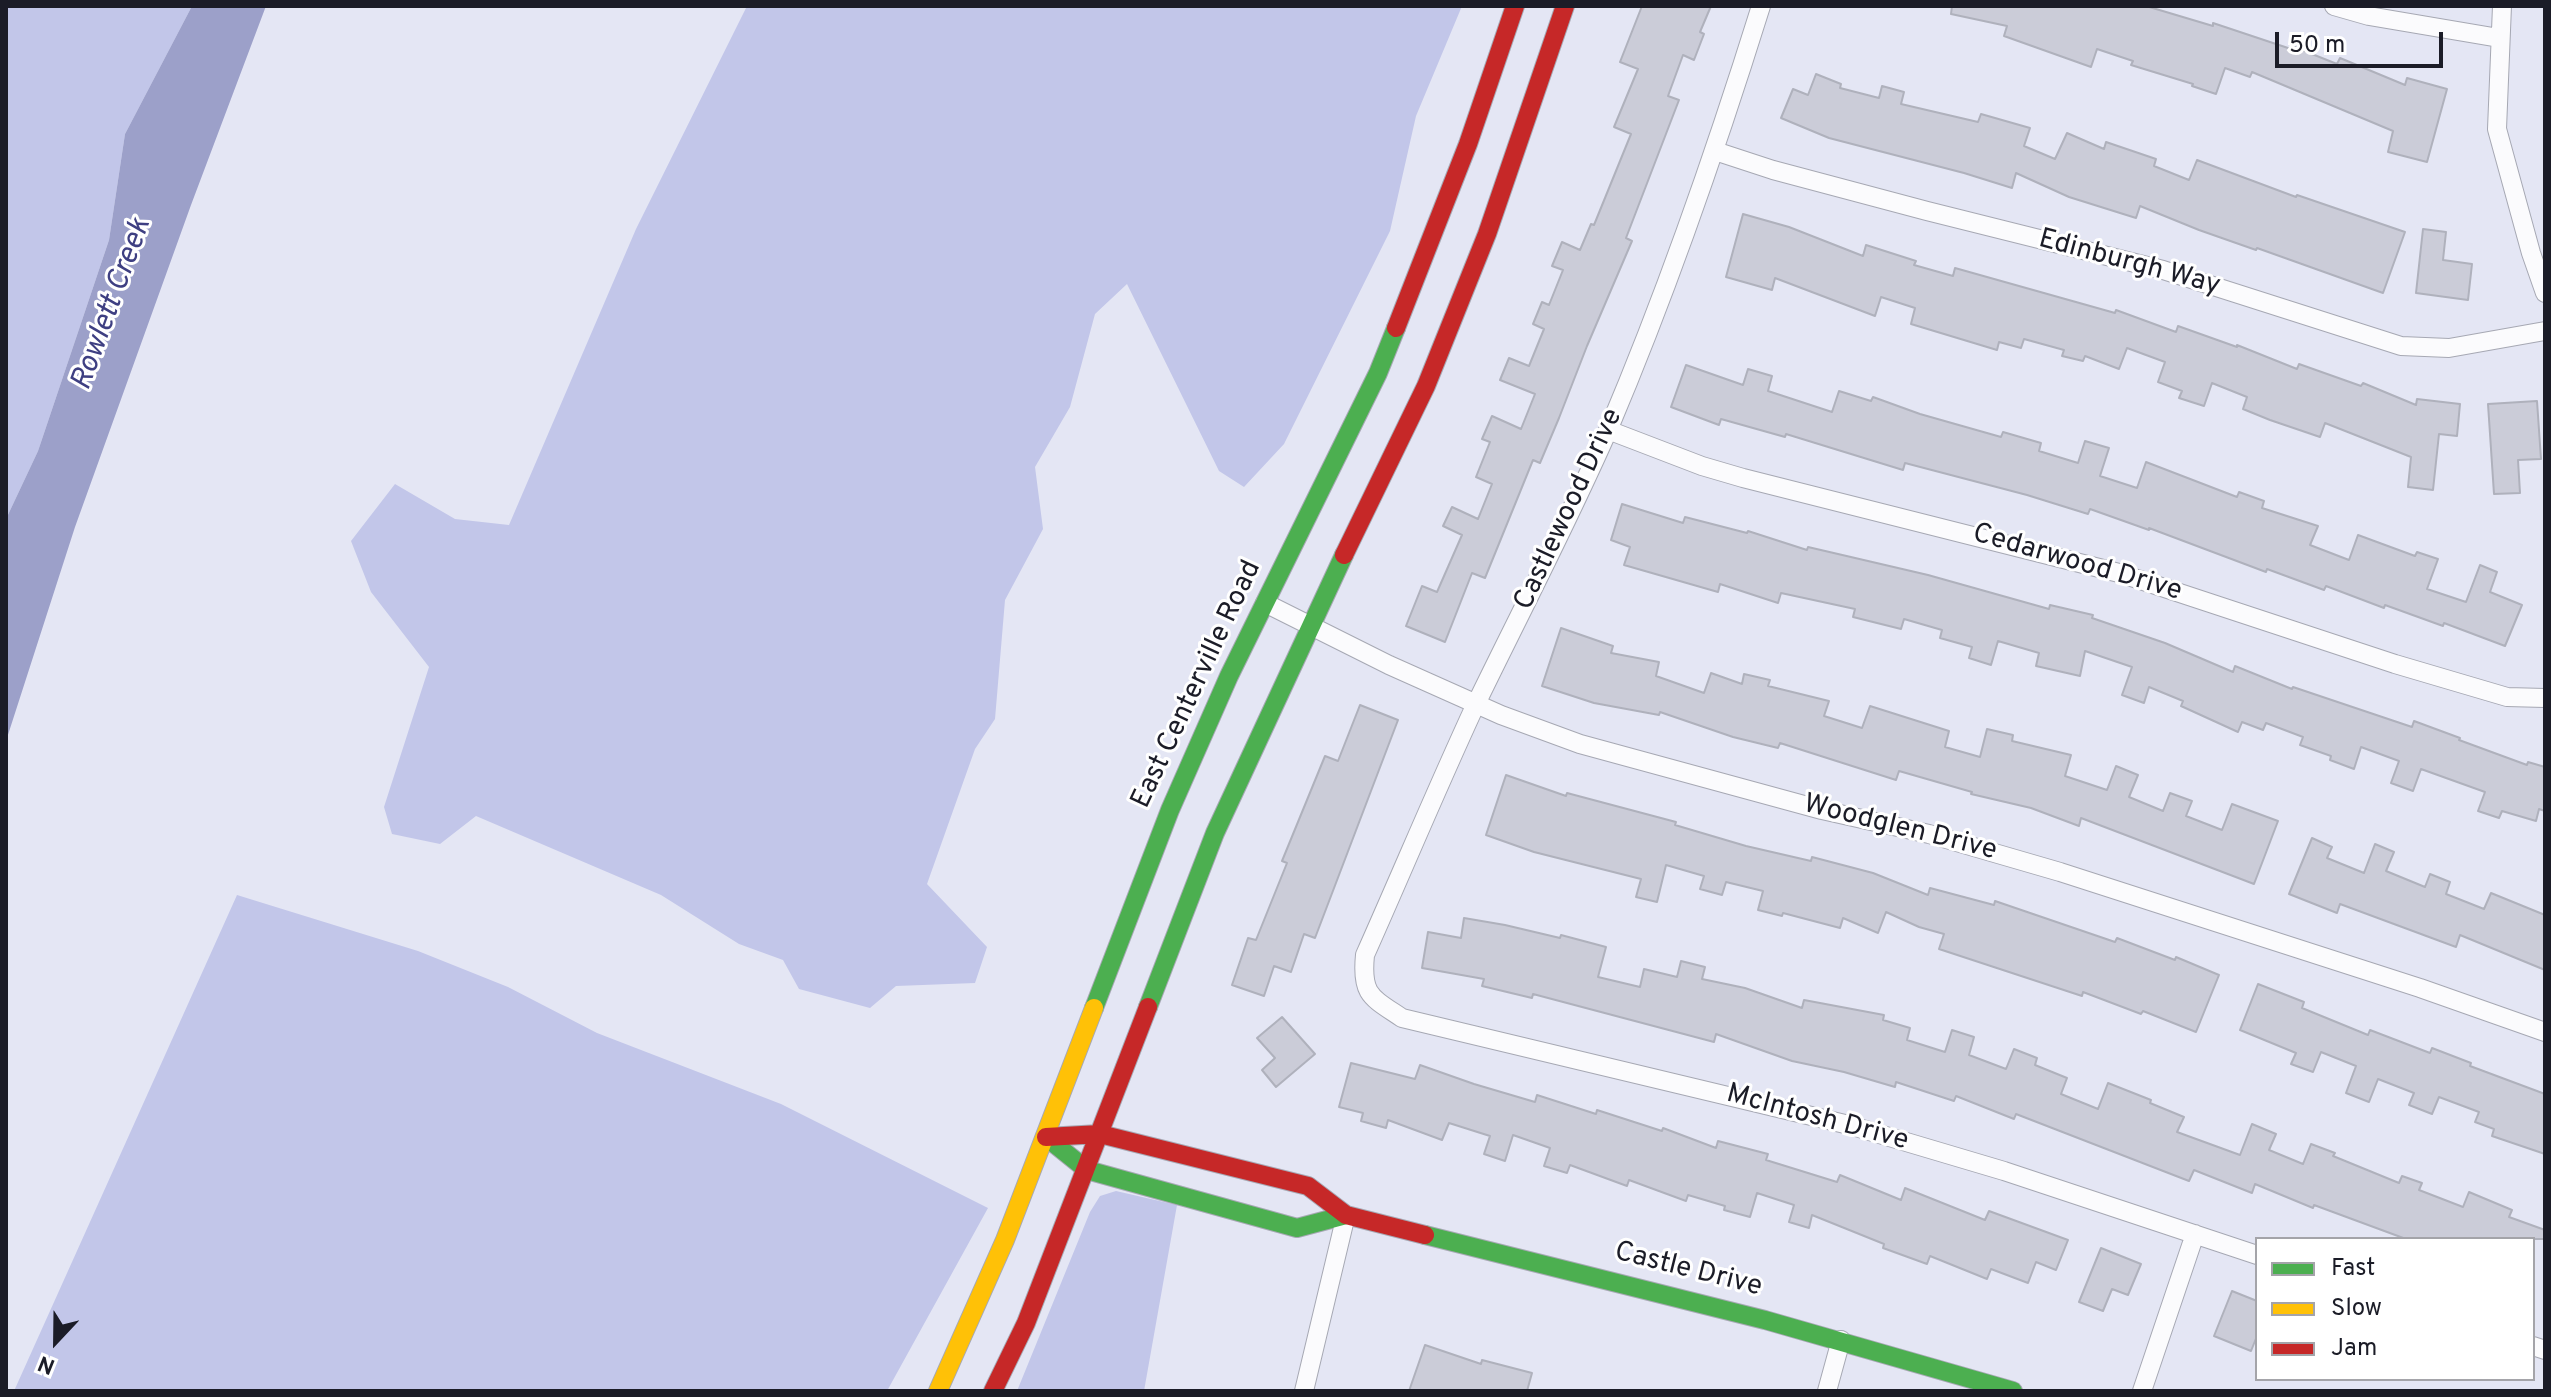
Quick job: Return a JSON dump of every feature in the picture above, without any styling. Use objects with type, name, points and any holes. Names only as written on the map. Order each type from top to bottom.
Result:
[{"type":"main road","name":"East Centerville Road","points":[[938,1391],[971,1321],[1046,1137],[1170,810],[1229,676],[1378,373],[1468,144],[1515,6]]},
{"type":"main road","points":[[993,1391],[1026,1323],[1087,1170],[1215,833],[1309,626],[1426,386],[1487,234],[1565,6]]},
{"type":"main road","name":"Castle Drive","points":[[1046,1137],[1100,1134],[1308,1186],[1346,1215],[1841,1340],[2013,1391]]},
{"type":"main road","name":"Castle Drive","points":[[1046,1137],[1087,1170],[1297,1228],[1346,1215]]},
{"type":"street","name":"Castlewood Drive","points":[[1375,1000],[1362,980],[1365,955],[1477,704],[1608,430],[1676,265],[1761,6]]},
{"type":"street","points":[[2334,6],[2369,16],[2499,38]]},
{"type":"street","points":[[2502,6],[2497,129],[2545,293]]},
{"type":"street","name":"Edinburgh Way","points":[[1715,151],[1773,170],[1927,211],[2163,270],[2401,346],[2449,348],[2545,331]]},
{"type":"street","name":"Cedarwood Drive","points":[[1608,430],[1702,466],[1743,478],[2119,573],[2395,664],[2507,697],[2545,698]]},
{"type":"street","name":"Woodglen Drive","points":[[1265,603],[1531,728],[1822,810],[1929,834],[2060,872],[2420,988],[2545,1032]]},
{"type":"street","name":"McIntosh Drive","points":[[1375,1000],[1402,1018],[1849,1125],[2004,1171],[2255,1254]]},
{"type":"street","points":[[1304,1391],[1346,1215]]},
{"type":"street","points":[[2142,1391],[2195,1234]]},
{"type":"street","points":[[1827,1391],[1841,1340]]},
{"type":"shaded area","points":[[6,6],[192,6],[125,134],[109,240],[38,451],[6,519]]},
{"type":"shaded area","points":[[747,6],[1462,6],[1416,116],[1390,231],[1284,444],[1244,487],[1219,471],[1127,284],[1095,314],[1070,407],[1035,467],[1043,529],[1005,600],[995,719],[975,749],[927,884],[987,947],[975,983],[896,986],[870,1008],[799,989],[783,960],[739,944],[661,895],[476,816],[440,844],[392,834],[384,807],[429,667],[371,592],[351,541],[395,484],[455,519],[509,525],[636,229]]},
{"type":"shaded area","points":[[237,895],[418,951],[508,987],[597,1033],[781,1104],[988,1208],[887,1391],[14,1391]]},
{"type":"shaded area","points":[[1116,1191],[1177,1205],[1144,1391],[1017,1391],[1090,1212],[1100,1196]]},
{"type":"water","name":"Rowlett Creek","points":[[192,6],[266,6],[75,527],[6,741],[6,519],[38,451],[109,240],[125,134]]},
{"type":"building","points":[[1642,6],[1711,6],[1700,32],[1704,34],[1694,60],[1683,55],[1668,96],[1679,100],[1626,238],[1632,241],[1559,418],[1540,463],[1533,460],[1485,578],[1472,573],[1445,642],[1406,626],[1422,586],[1437,592],[1462,535],[1443,526],[1452,507],[1478,519],[1492,484],[1476,477],[1490,442],[1482,439],[1492,416],[1521,429],[1535,394],[1500,380],[1509,358],[1529,366],[1544,329],[1533,324],[1542,302],[1549,305],[1563,270],[1552,266],[1562,242],[1580,250],[1591,224],[1594,225],[1631,134],[1614,127],[1638,69],[1620,62]]},
{"type":"building","points":[[1952,6],[2146,6],[2213,26],[2213,23],[2291,49],[2292,46],[2337,64],[2340,58],[2405,85],[2407,78],[2447,89],[2427,162],[2388,152],[2393,131],[2252,72],[2250,77],[2225,68],[2216,94],[2131,65],[2133,61],[2097,49],[2091,67],[2004,36],[2007,26],[1951,14]]},
{"type":"building","points":[[1816,74],[1841,84],[1840,88],[1879,98],[1882,86],[1904,92],[1901,104],[1978,122],[1981,114],[2030,128],[2024,146],[2055,159],[2067,133],[2104,149],[2106,142],[2156,159],[2154,166],[2189,180],[2197,160],[2296,197],[2405,232],[2383,293],[2199,230],[2140,206],[2136,218],[2069,197],[2016,173],[2012,188],[1829,138],[1781,118],[1793,89],[1808,95]]},
{"type":"building","points":[[1743,214],[1789,227],[1863,256],[1866,245],[1916,261],[1914,265],[1953,276],[1955,268],[2115,313],[2116,310],[2176,332],[2178,326],[2297,369],[2299,364],[2361,386],[2363,383],[2416,405],[2417,399],[2460,404],[2457,436],[2439,434],[2433,490],[2408,487],[2411,457],[2325,423],[2320,437],[2270,420],[2243,409],[2247,397],[2212,383],[2204,406],[2179,398],[2182,391],[2158,382],[2165,362],[2127,348],[2119,369],[2085,356],[2083,361],[2062,356],[2064,350],[2024,339],[2021,348],[1999,342],[1997,350],[1911,324],[1915,308],[1881,297],[1875,316],[1775,278],[1772,290],[1726,277]]},
{"type":"building","points":[[2423,229],[2446,232],[2443,260],[2472,264],[2468,300],[2416,293]]},
{"type":"building","points":[[1686,365],[1743,385],[1748,369],[1772,376],[1768,391],[1832,412],[1839,391],[1871,401],[1873,397],[2001,437],[2003,432],[2041,443],[2039,451],[2078,463],[2085,441],[2109,448],[2100,476],[2137,488],[2146,462],[2237,497],[2239,492],[2264,501],[2262,508],[2318,526],[2310,545],[2349,560],[2358,535],[2415,556],[2417,552],[2438,559],[2427,589],[2466,602],[2480,565],[2497,572],[2490,592],[2522,605],[2505,646],[2444,623],[2443,626],[2385,605],[2384,608],[2326,586],[2324,590],[2267,569],[2266,572],[2090,509],[2088,514],[1905,463],[1903,470],[1786,434],[1785,437],[1721,419],[1719,425],[1671,407]]},
{"type":"building","points":[[2537,401],[2541,459],[2518,460],[2520,493],[2494,494],[2488,404]]},
{"type":"building","points":[[1622,504],[1683,523],[1685,517],[1748,531],[1807,550],[1808,547],[1928,575],[2049,609],[2050,605],[2093,615],[2092,618],[2165,643],[2233,672],[2235,666],[2292,689],[2412,727],[2414,721],[2527,765],[2528,762],[2545,767],[2545,811],[2539,809],[2536,821],[2502,811],[2499,818],[2478,811],[2485,792],[2421,769],[2413,791],[2391,783],[2399,761],[2361,747],[2354,769],[2330,760],[2331,756],[2300,745],[2303,737],[2266,723],[2263,730],[2242,722],[2238,732],[2181,706],[2183,701],[2149,687],[2144,703],[2122,695],[2132,667],[2085,651],[2080,676],[2036,666],[2039,653],[1998,641],[1991,665],[1969,658],[1972,647],[1940,638],[1942,630],[1904,619],[1901,629],[1853,617],[1855,609],[1781,593],[1778,603],[1720,584],[1718,592],[1624,565],[1630,547],[1611,540]]},
{"type":"building","points":[[1561,628],[1613,646],[1611,653],[1659,662],[1656,676],[1704,693],[1711,673],[1742,684],[1744,674],[1770,680],[1768,686],[1829,701],[1824,716],[1862,728],[1870,706],[1949,731],[1945,747],[1980,757],[1987,729],[2013,735],[2012,741],[2071,755],[2065,776],[2107,790],[2116,766],[2138,775],[2129,797],[2163,811],[2170,793],[2192,801],[2186,816],[2222,830],[2232,804],[2278,821],[2254,884],[2081,818],[2079,826],[2031,808],[1971,794],[1899,771],[1896,780],[1780,743],[1778,748],[1733,737],[1660,712],[1659,715],[1594,703],[1542,686]]},
{"type":"building","points":[[1360,705],[1398,720],[1315,938],[1304,934],[1291,972],[1274,966],[1264,996],[1232,985],[1248,938],[1256,940],[1287,863],[1282,861],[1325,756],[1338,761]]},
{"type":"building","points":[[1506,775],[1566,796],[1567,793],[1676,822],[1675,825],[1746,846],[1811,861],[1812,857],[1873,873],[1928,895],[1930,888],[1994,905],[1995,901],[2115,942],[2117,938],[2175,960],[2176,957],[2219,975],[2196,1032],[2143,1011],[2141,1014],[2083,992],[2082,996],[1939,949],[1944,934],[1886,912],[1878,933],[1843,918],[1840,928],[1783,913],[1782,916],[1758,910],[1763,891],[1726,882],[1722,895],[1700,889],[1704,876],[1666,865],[1657,902],[1636,897],[1641,879],[1534,852],[1486,835]]},
{"type":"building","points":[[2312,838],[2332,847],[2327,858],[2364,873],[2375,844],[2394,852],[2386,871],[2425,887],[2430,874],[2450,882],[2446,894],[2484,909],[2491,893],[2545,915],[2545,970],[2460,935],[2456,947],[2340,904],[2337,913],[2289,894]]},
{"type":"building","points":[[1464,918],[1560,938],[1561,935],[1606,947],[1598,977],[1640,987],[1644,969],[1677,977],[1681,961],[1705,967],[1702,979],[1745,988],[1802,1008],[1804,1000],[1884,1015],[1883,1020],[1910,1028],[1907,1040],[1945,1052],[1952,1030],[1974,1037],[1969,1055],[2006,1069],[2014,1049],[2037,1058],[2035,1065],[2067,1078],[2061,1094],[2098,1109],[2108,1083],[2184,1117],[2177,1132],[2240,1155],[2252,1124],[2276,1134],[2269,1150],[2303,1164],[2311,1144],[2399,1183],[2402,1176],[2422,1183],[2419,1190],[2463,1207],[2469,1192],[2512,1210],[2509,1217],[2545,1230],[2545,1239],[2401,1237],[2314,1205],[2313,1208],[2255,1184],[2252,1193],[2194,1170],[2189,1181],[2016,1114],[2014,1119],[1956,1096],[1954,1101],[1896,1082],[1895,1087],[1792,1061],[1716,1034],[1714,1042],[1533,994],[1532,998],[1482,986],[1484,979],[1422,968],[1428,932],[1461,938]]},
{"type":"building","points":[[2258,984],[2304,1002],[2302,1008],[2368,1035],[2370,1030],[2430,1053],[2432,1048],[2545,1094],[2545,1154],[2492,1136],[2494,1129],[2475,1122],[2479,1112],[2439,1097],[2432,1114],[2409,1105],[2414,1093],[2378,1079],[2369,1102],[2346,1093],[2356,1066],[2321,1052],[2313,1072],[2291,1064],[2296,1053],[2240,1030]]},
{"type":"building","points":[[1282,1017],[1315,1054],[1276,1087],[1262,1070],[1275,1058],[1257,1038]]},
{"type":"building","points":[[1351,1063],[1415,1079],[1420,1065],[1535,1102],[1537,1095],[1596,1114],[1597,1110],[1662,1131],[1663,1128],[1716,1148],[1718,1141],[1768,1154],[1766,1160],[1837,1182],[1840,1175],[1901,1200],[1905,1188],[1985,1220],[1989,1211],[2068,1240],[2056,1270],[2036,1262],[2028,1283],[1991,1269],[1987,1279],[1930,1256],[1927,1264],[1883,1248],[1884,1244],[1812,1215],[1809,1228],[1789,1222],[1794,1205],[1757,1193],[1750,1217],[1688,1195],[1686,1201],[1629,1180],[1627,1186],[1570,1165],[1567,1173],[1544,1166],[1550,1148],[1513,1135],[1505,1161],[1484,1154],[1490,1136],[1449,1123],[1442,1140],[1388,1120],[1386,1128],[1361,1121],[1363,1113],[1339,1107]]},
{"type":"building","points":[[2101,1248],[2141,1264],[2128,1295],[2112,1289],[2103,1311],[2079,1302]]},
{"type":"building","points":[[2232,1291],[2255,1300],[2255,1341],[2251,1351],[2214,1336]]},
{"type":"building","points":[[1425,1345],[1481,1364],[1482,1360],[1532,1373],[1527,1391],[1409,1391]]},
{"type":"traffic: fast","points":[[1094,1008],[1170,810],[1229,676],[1378,373],[1396,328]]},
{"type":"traffic: fast","points":[[1148,1007],[1215,833],[1344,555]]},
{"type":"traffic: fast","points":[[1046,1137],[1087,1170],[1297,1228],[1346,1215]]},
{"type":"traffic: fast","points":[[1425,1235],[1765,1320],[2013,1391]]},
{"type":"traffic: slow","points":[[938,1391],[1005,1240],[1094,1008]]},
{"type":"traffic: jam","points":[[1396,328],[1468,144],[1515,6]]},
{"type":"traffic: jam","points":[[1344,555],[1426,386],[1487,234],[1565,6]]},
{"type":"traffic: jam","points":[[993,1391],[1026,1323],[1148,1007]]},
{"type":"traffic: jam","points":[[1046,1137],[1100,1134],[1308,1186],[1346,1215],[1425,1235]]}]
